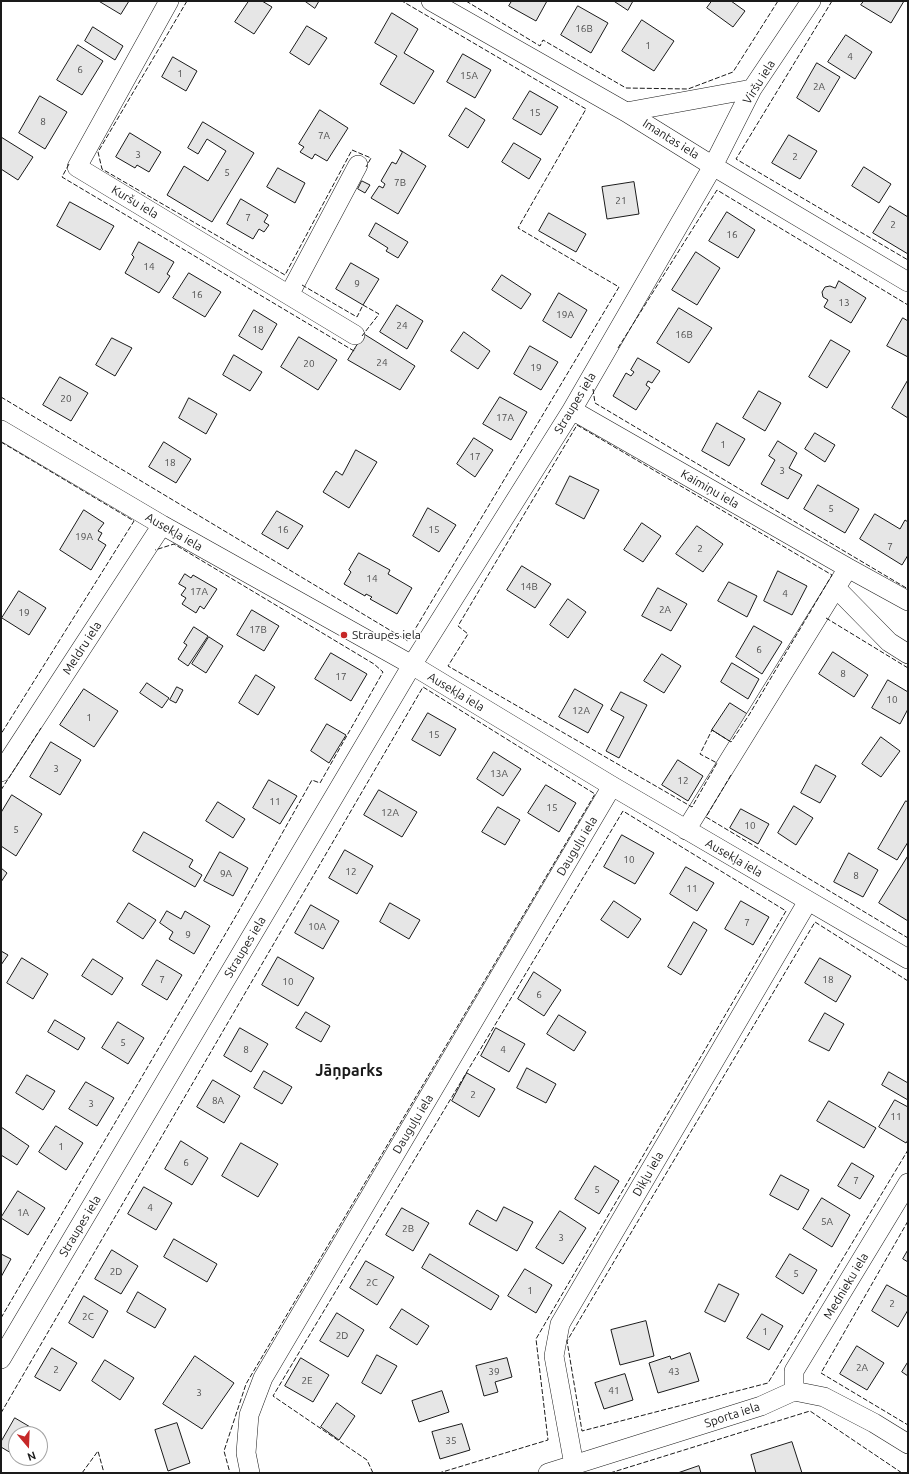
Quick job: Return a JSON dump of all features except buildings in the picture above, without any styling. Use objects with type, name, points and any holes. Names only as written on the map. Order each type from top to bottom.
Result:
[{"type":"street","name":"Kuršu iela","points":[[169,1],[77,167],[355,335]]},
{"type":"street","name":"Imantas iela","points":[[431,1],[626,112],[713,166],[907,280]]},
{"type":"street","name":"Viršu iela","points":[[713,166],[752,89],[811,1]]},
{"type":"street","points":[[626,112],[752,89]]},
{"type":"street","points":[[289,295],[358,165]]},
{"type":"street","name":"Straupes iela","points":[[1,1359],[412,665],[572,410],[713,166]]},
{"type":"street","name":"Kaimiņu iela","points":[[572,410],[908,601]]},
{"type":"street","name":"Ausekļa iela","points":[[1,430],[162,525],[412,665],[686,830],[908,959]]},
{"type":"street","name":"Meldru iela","points":[[1,772],[162,525]]},
{"type":"street","points":[[686,830],[848,568]]},
{"type":"street","points":[[836,588],[889,642],[908,654]]},
{"type":"street","name":"Dauguļu iela","points":[[250,1473],[246,1453],[249,1415],[262,1378],[612,786]]},
{"type":"street","name":"Dikļu iela","points":[[574,1465],[554,1356],[560,1324],[808,901]]},
{"type":"street","name":"Mednieku iela","points":[[794,1391],[794,1371],[908,1184]]},
{"type":"street","points":[[794,1391],[824,1397],[874,1423],[908,1444]]},
{"type":"street","name":"Sporta iela","points":[[548,1473],[762,1406],[794,1391]]},
{"type":"fence","points":[[187,1],[98,152],[102,169],[285,275],[352,150],[371,158],[366,167]]},
{"type":"fence","points":[[1,397],[408,641],[619,287],[518,228],[586,109],[402,1]]},
{"type":"fence","points":[[466,1],[540,46],[543,40],[626,88],[688,89],[733,72],[778,1]]},
{"type":"fence","points":[[832,1],[736,159],[908,260]]},
{"type":"fence","points":[[69,164],[62,177],[354,351],[355,348]]},
{"type":"fence","points":[[618,348],[717,190],[908,305]]},
{"type":"fence","points":[[302,285],[357,317],[363,305],[379,314],[362,336]]},
{"type":"fence","points":[[593,389],[595,403],[908,589]]},
{"type":"fence","points":[[577,425],[832,575],[749,715],[731,742],[712,730],[700,754],[717,763],[692,807],[448,666],[468,634],[458,626],[577,425]]},
{"type":"fence","points":[[1,442],[134,521],[1,734]]},
{"type":"fence","points":[[1,1318],[237,914],[312,780],[320,783],[383,672],[374,664],[174,544],[155,550]]},
{"type":"fence","points":[[826,618],[908,668]]},
{"type":"fence","points":[[1,1413],[423,687],[595,794],[246,1384],[224,1451],[230,1473]]},
{"type":"fence","points":[[1,790],[41,728]]},
{"type":"fence","points":[[731,775],[706,817],[908,938]]},
{"type":"fence","points":[[373,1473],[367,1460],[273,1396],[623,811],[786,911],[536,1339],[548,1440],[439,1473]]},
{"type":"fence","points":[[908,981],[815,922],[567,1341],[582,1431],[768,1383],[908,1150]]},
{"type":"fence","points":[[908,1221],[821,1373],[908,1425]]},
{"type":"fence","points":[[610,1473],[810,1411],[902,1473]]},
{"type":"fence","points":[[82,1473],[98,1451],[104,1473]]},
{"type":"place","name":"Straupes iela","points":[[344,635]]},
{"type":"district","name":"Jāņparks","points":[[349,1071]]}]
